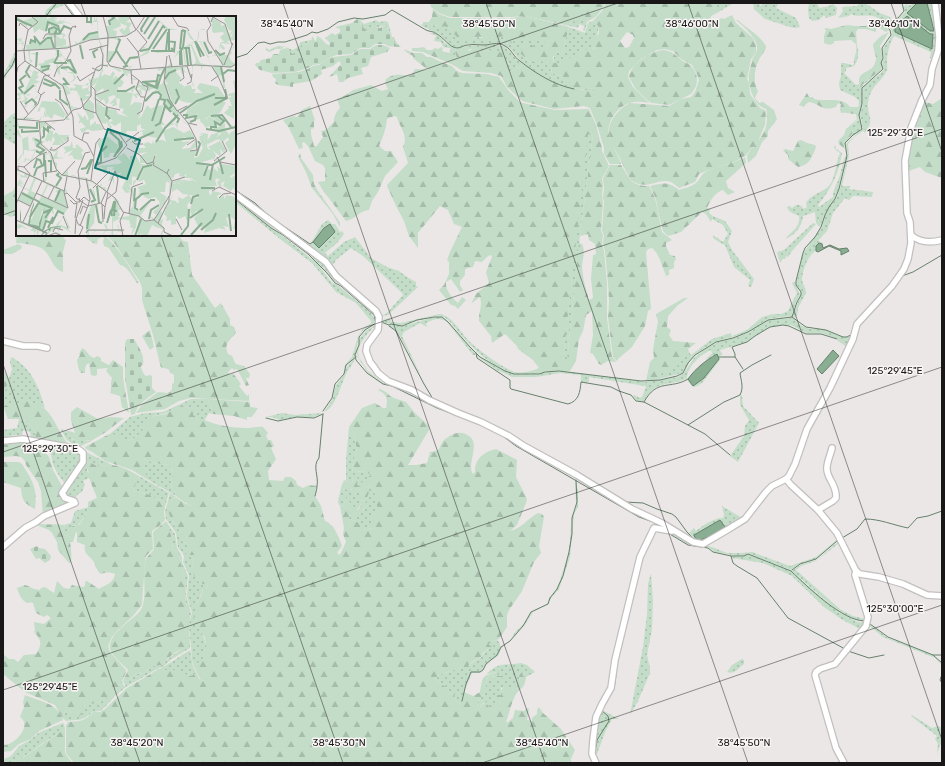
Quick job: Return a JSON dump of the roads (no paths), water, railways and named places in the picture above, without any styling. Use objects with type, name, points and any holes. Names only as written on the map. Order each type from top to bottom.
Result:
[{"type":"street","points":[[69,3],[79,16]]},
{"type":"street","points":[[236,195],[326,262],[336,276],[376,311],[380,317],[378,330],[366,346],[366,350],[370,362],[383,378],[394,384],[412,390],[429,400],[481,422],[509,436],[632,509],[662,523],[693,542],[702,544],[745,519],[772,486],[786,479],[795,464],[807,429],[830,388],[853,339],[858,324],[892,286],[904,269],[909,251],[911,235],[907,213],[905,161],[912,128],[922,100],[930,84],[932,69],[938,51],[939,37],[935,3]]},
{"type":"street","points":[[911,235],[918,240],[924,241],[942,240]]},
{"type":"street","points":[[3,341],[23,346],[38,346],[47,348]]},
{"type":"street","points":[[3,440],[23,439],[78,449],[83,453],[84,457],[83,462],[62,493],[65,498],[74,501],[75,503],[44,516],[25,528],[3,548]]},
{"type":"street","points":[[818,510],[836,498],[835,487],[827,472],[832,448]]},
{"type":"street","points":[[786,479],[818,510],[837,533],[856,571],[855,575],[868,617],[866,626],[835,664],[820,669],[815,675],[836,748],[844,763]]},
{"type":"street","points":[[596,763],[592,754],[596,717],[611,688],[615,660],[640,557],[654,528],[661,528],[676,532]]},
{"type":"street","points":[[856,571],[860,574],[879,577],[903,584],[927,595],[942,596]]},
{"type":"waterway","points":[[47,16],[57,3]]},
{"type":"waterway","points":[[64,3],[73,16]]},
{"type":"waterway","points":[[131,3],[140,16]]},
{"type":"waterway","points":[[381,322],[389,325],[402,326],[417,320],[442,317],[480,357],[505,371],[514,374],[539,374],[559,371],[641,381],[660,380],[677,376],[683,373],[688,363],[695,355],[716,342],[733,338],[748,332],[768,320],[792,317],[801,295],[801,292],[796,285],[796,281],[803,253],[805,248],[815,237],[821,227],[825,215],[835,199],[839,189],[847,156],[845,143],[862,129],[859,115],[862,104],[862,88],[883,69],[881,63],[883,58],[882,48],[891,35],[890,30],[884,24],[898,18],[904,11],[902,3]]},
{"type":"waterway","points":[[236,58],[247,54],[258,43],[264,42],[270,44],[285,42],[312,32],[317,33],[328,29],[338,22],[354,18],[363,19],[385,15],[392,10],[426,30],[436,33],[454,48],[467,45],[497,43],[507,47],[518,59],[538,74],[559,85],[574,89]]},
{"type":"waterway","points":[[3,78],[12,66],[16,56]]},
{"type":"waterway","points":[[236,191],[255,203],[271,218]]},
{"type":"waterway","points":[[236,200],[271,228],[308,254],[335,283],[341,286],[374,315],[376,323],[365,330],[359,337],[359,345],[355,355],[356,360],[367,373],[383,384],[392,386],[437,408],[458,416]]},
{"type":"waterway","points":[[276,221],[310,244],[313,242]]},
{"type":"waterway","points":[[902,276],[913,272],[942,255]]},
{"type":"waterway","points":[[792,317],[806,327],[826,330],[843,337],[847,337],[852,334]]},
{"type":"waterway","points":[[719,357],[735,357],[732,347],[747,342],[770,327],[783,325],[789,326],[806,334],[821,334],[837,339]]},
{"type":"waterway","points":[[389,326],[396,331],[433,399]]},
{"type":"waterway","points":[[476,353],[477,358],[510,380],[511,389],[568,404],[572,403],[577,398],[581,382],[611,387],[631,395],[636,401],[644,402],[688,425],[724,402],[740,395],[742,387],[740,373],[771,355]]},
{"type":"waterway","points":[[323,411],[332,398],[335,384],[344,374],[346,365],[356,357]]},
{"type":"waterway","points":[[735,357],[743,369]]},
{"type":"waterway","points":[[644,402],[649,395],[659,387],[675,384],[688,379]]},
{"type":"waterway","points":[[266,418],[278,421],[297,417],[314,418],[323,414]]},
{"type":"waterway","points":[[315,496],[317,489],[316,464],[319,458],[323,414]]},
{"type":"waterway","points":[[478,418],[491,424]]},
{"type":"waterway","points":[[688,425],[705,434],[730,455]]},
{"type":"waterway","points":[[504,437],[516,446],[639,517],[659,526]]},
{"type":"waterway","points":[[552,458],[561,463]]},
{"type":"waterway","points":[[462,701],[466,684],[471,672],[480,672],[483,670],[486,664],[497,655],[501,647],[510,641],[523,626],[531,612],[548,604],[550,598],[557,589],[563,576],[569,552],[572,534],[572,518],[577,502],[576,480]]},
{"type":"waterway","points":[[625,502],[643,503],[672,514],[694,539]]},
{"type":"waterway","points":[[842,538],[857,529],[865,519],[881,521],[908,528],[917,518],[942,511]]},
{"type":"waterway","points":[[668,533],[688,545],[708,548],[713,552],[731,556],[744,556],[748,554],[791,571],[816,594],[836,609],[856,620],[865,621]]},
{"type":"waterway","points":[[792,570],[800,564],[816,559],[837,541]]},
{"type":"waterway","points":[[731,556],[733,563],[757,578],[788,618],[845,649]]},
{"type":"waterway","points":[[870,624],[888,637],[933,655],[942,663]]},
{"type":"waterway","points":[[848,651],[869,658],[884,655]]},
{"type":"waterway","points":[[933,655],[942,655]]},
{"type":"waterway","points":[[942,674],[940,680],[942,683]]},
{"type":"waterway","points":[[611,694],[614,689],[616,675]]},
{"type":"waterway","points":[[595,753],[597,740],[609,721],[608,716],[601,710]]}]
